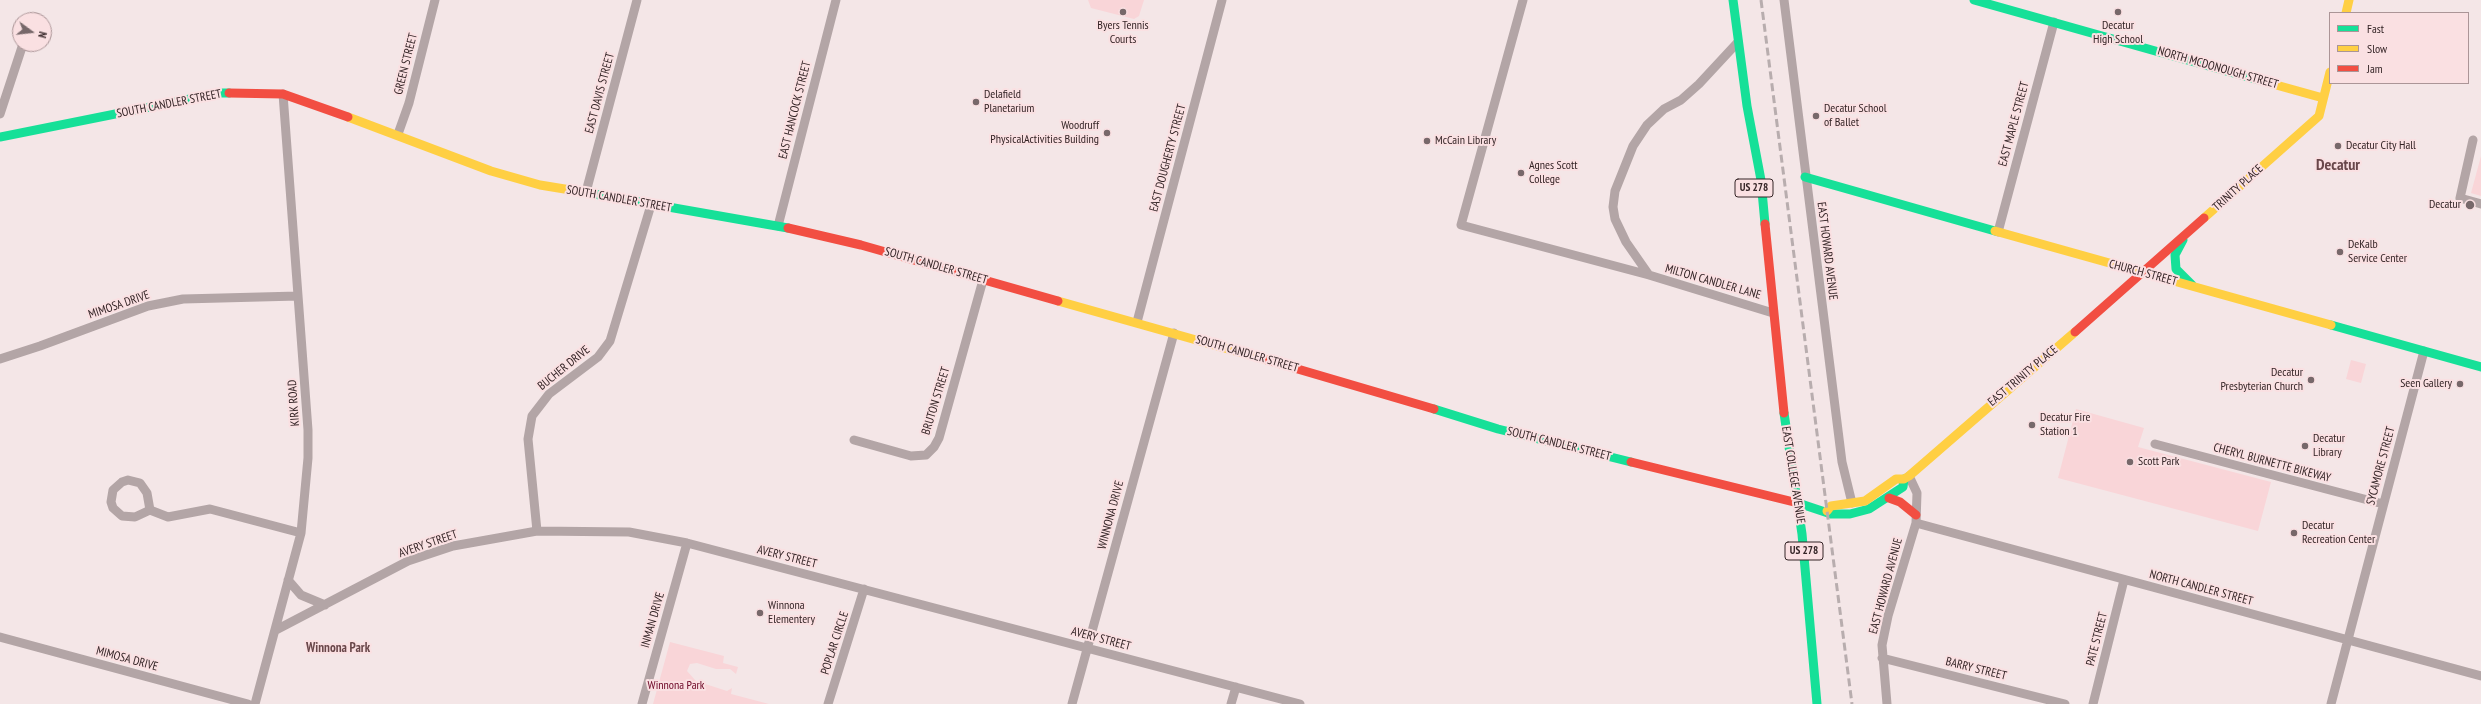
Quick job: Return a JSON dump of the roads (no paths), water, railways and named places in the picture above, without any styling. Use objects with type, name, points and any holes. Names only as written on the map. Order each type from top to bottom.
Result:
[{"type":"main road","name":"EAST COLLEGE AVENUE","points":[[1732,0],[1747,106],[1751,175],[1769,270],[1779,377],[1798,503],[1817,704]]},
{"type":"main road","name":"NORTH MCDONOUGH STREET","points":[[1974,0],[2323,98]]},
{"type":"main road","points":[[2346,12],[2350,0]]},
{"type":"main road","name":"TRINITY PLACE","points":[[2143,273],[2319,116],[2329,76]]},
{"type":"main road","name":"SOUTH CANDLER STREET","points":[[0,137],[220,93],[253,92],[284,94],[398,134],[491,171],[540,185],[778,226],[861,245],[1137,322],[1498,429],[1827,510]]},
{"type":"main road","name":"CHURCH STREET","points":[[1805,177],[2195,288],[2481,367]]},
{"type":"main road","points":[[2188,233],[2176,252],[2175,263],[2179,275],[2195,288]]},
{"type":"main road","name":"EAST TRINITY PLACE","points":[[1852,503],[1865,501],[1896,480],[1906,478],[2143,273]]},
{"type":"main road","name":"EAST TRINITY PLACE","points":[[1827,510],[1831,514],[1850,514],[1869,509],[1889,498],[1903,487],[1906,478]]},
{"type":"main road","points":[[1889,498],[1900,502],[1916,519]]},
{"type":"main road","points":[[1827,510],[1831,506],[1852,503]]},
{"type":"street","name":"GREEN STREET","points":[[398,134],[409,103],[435,0]]},
{"type":"street","name":"EAST DAVIS STREET","points":[[586,192],[637,0]]},
{"type":"street","name":"EAST HANCOCK STREET","points":[[778,226],[836,0]]},
{"type":"street","name":"EAST DOUGHERTY STREET","points":[[1137,322],[1222,0]]},
{"type":"street","points":[[1523,0],[1461,225],[1649,275]]},
{"type":"street","name":"EAST HOWARD AVENUE","points":[[1784,0],[1805,177],[1842,462],[1852,503]]},
{"type":"street","name":"EAST MAPLE STREET","points":[[1998,232],[2054,22]]},
{"type":"street","name":"MILTON CANDLER LANE","points":[[1738,42],[1700,84],[1681,100],[1664,109],[1648,125],[1633,146],[1621,173],[1613,207],[1615,219],[1629,247],[1649,275],[1773,313]]},
{"type":"street","points":[[0,114],[20,52]]},
{"type":"street","name":"KIRK ROAD","points":[[255,704],[301,533],[308,458],[308,430],[284,94]]},
{"type":"street","points":[[2473,140],[2460,198],[2481,204]]},
{"type":"street","name":"BUCHER DRIVE","points":[[537,531],[528,439],[532,416],[549,394],[598,357],[610,341],[651,205]]},
{"type":"street","name":"BRUTON STREET","points":[[854,440],[911,456],[926,455],[934,447],[939,438],[983,280]]},
{"type":"street","name":"MIMOSA DRIVE","points":[[0,359],[40,346],[148,306],[183,299],[298,296]]},
{"type":"street","name":"WINNONA DRIVE","points":[[1072,704],[1174,333]]},
{"type":"street","name":"SYCAMORE STREET","points":[[2331,704],[2424,351]]},
{"type":"street","name":"CHERYL BURNETTE BIKEWAY","points":[[2155,444],[2383,504]]},
{"type":"street","name":"EAST HOWARD AVENUE","points":[[1887,704],[1882,658],[1888,616],[1916,519],[1917,493],[1906,478]]},
{"type":"street","points":[[150,510],[147,492],[140,483],[128,480],[122,482],[113,490],[111,502],[117,513],[122,516],[135,517],[150,510],[168,517],[190,512],[216,510],[301,533]]},
{"type":"street","name":"NORTH CANDLER STREET","points":[[1916,519],[2124,580],[2481,676]]},
{"type":"street","name":"AVERY STREET","points":[[276,630],[408,562],[453,546],[537,531],[629,532],[687,543],[1300,704]]},
{"type":"street","name":"INMAN DRIVE","points":[[642,704],[687,543]]},
{"type":"street","points":[[288,580],[301,595],[325,604]]},
{"type":"street","name":"PATE STREET","points":[[2093,704],[2124,580]]},
{"type":"street","name":"POPLAR CIRCLE","points":[[828,704],[864,589]]},
{"type":"street","name":"MIMOSA DRIVE","points":[[0,637],[248,704]]},
{"type":"street","name":"BARRY STREET","points":[[1882,658],[2065,704]]},
{"type":"street","points":[[1231,704],[1236,687]]},
{"type":"railway","points":[[1761,0],[1852,704]]},
{"type":"place","name":"Byers Tennis Courts","points":[[1123,12]]},
{"type":"place","name":"Decatur High School","points":[[2118,12]]},
{"type":"place","name":"Delafield Planetarium","points":[[976,102]]},
{"type":"place","name":"Decatur School of Ballet","points":[[1816,116]]},
{"type":"place","name":"Woodruff PhysicalActivities Building","points":[[1107,133]]},
{"type":"place","name":"McCain Library","points":[[1427,141]]},
{"type":"place","name":"Decatur City Hall","points":[[2338,146]]},
{"type":"place","name":"Agnes Scott College","points":[[1521,173]]},
{"type":"place","name":"Decatur","points":[[2470,205]]},
{"type":"place","name":"DeKalb Service Center","points":[[2340,252]]},
{"type":"place","name":"Decatur Presbyterian Church","points":[[2311,380]]},
{"type":"place","name":"Seen Gallery","points":[[2460,384]]},
{"type":"place","name":"Decatur Fire Station 1","points":[[2032,425]]},
{"type":"place","name":"Decatur Library","points":[[2305,446]]},
{"type":"place","name":"Scott Park","points":[[2130,462]]},
{"type":"place","name":"Decatur Recreation Center","points":[[2294,533]]},
{"type":"place","name":"Winnona Elementery","points":[[760,613]]},
{"type":"district","name":"Decatur","points":[[2338,165]]},
{"type":"district","name":"Winnona Park","points":[[338,648]]}]
